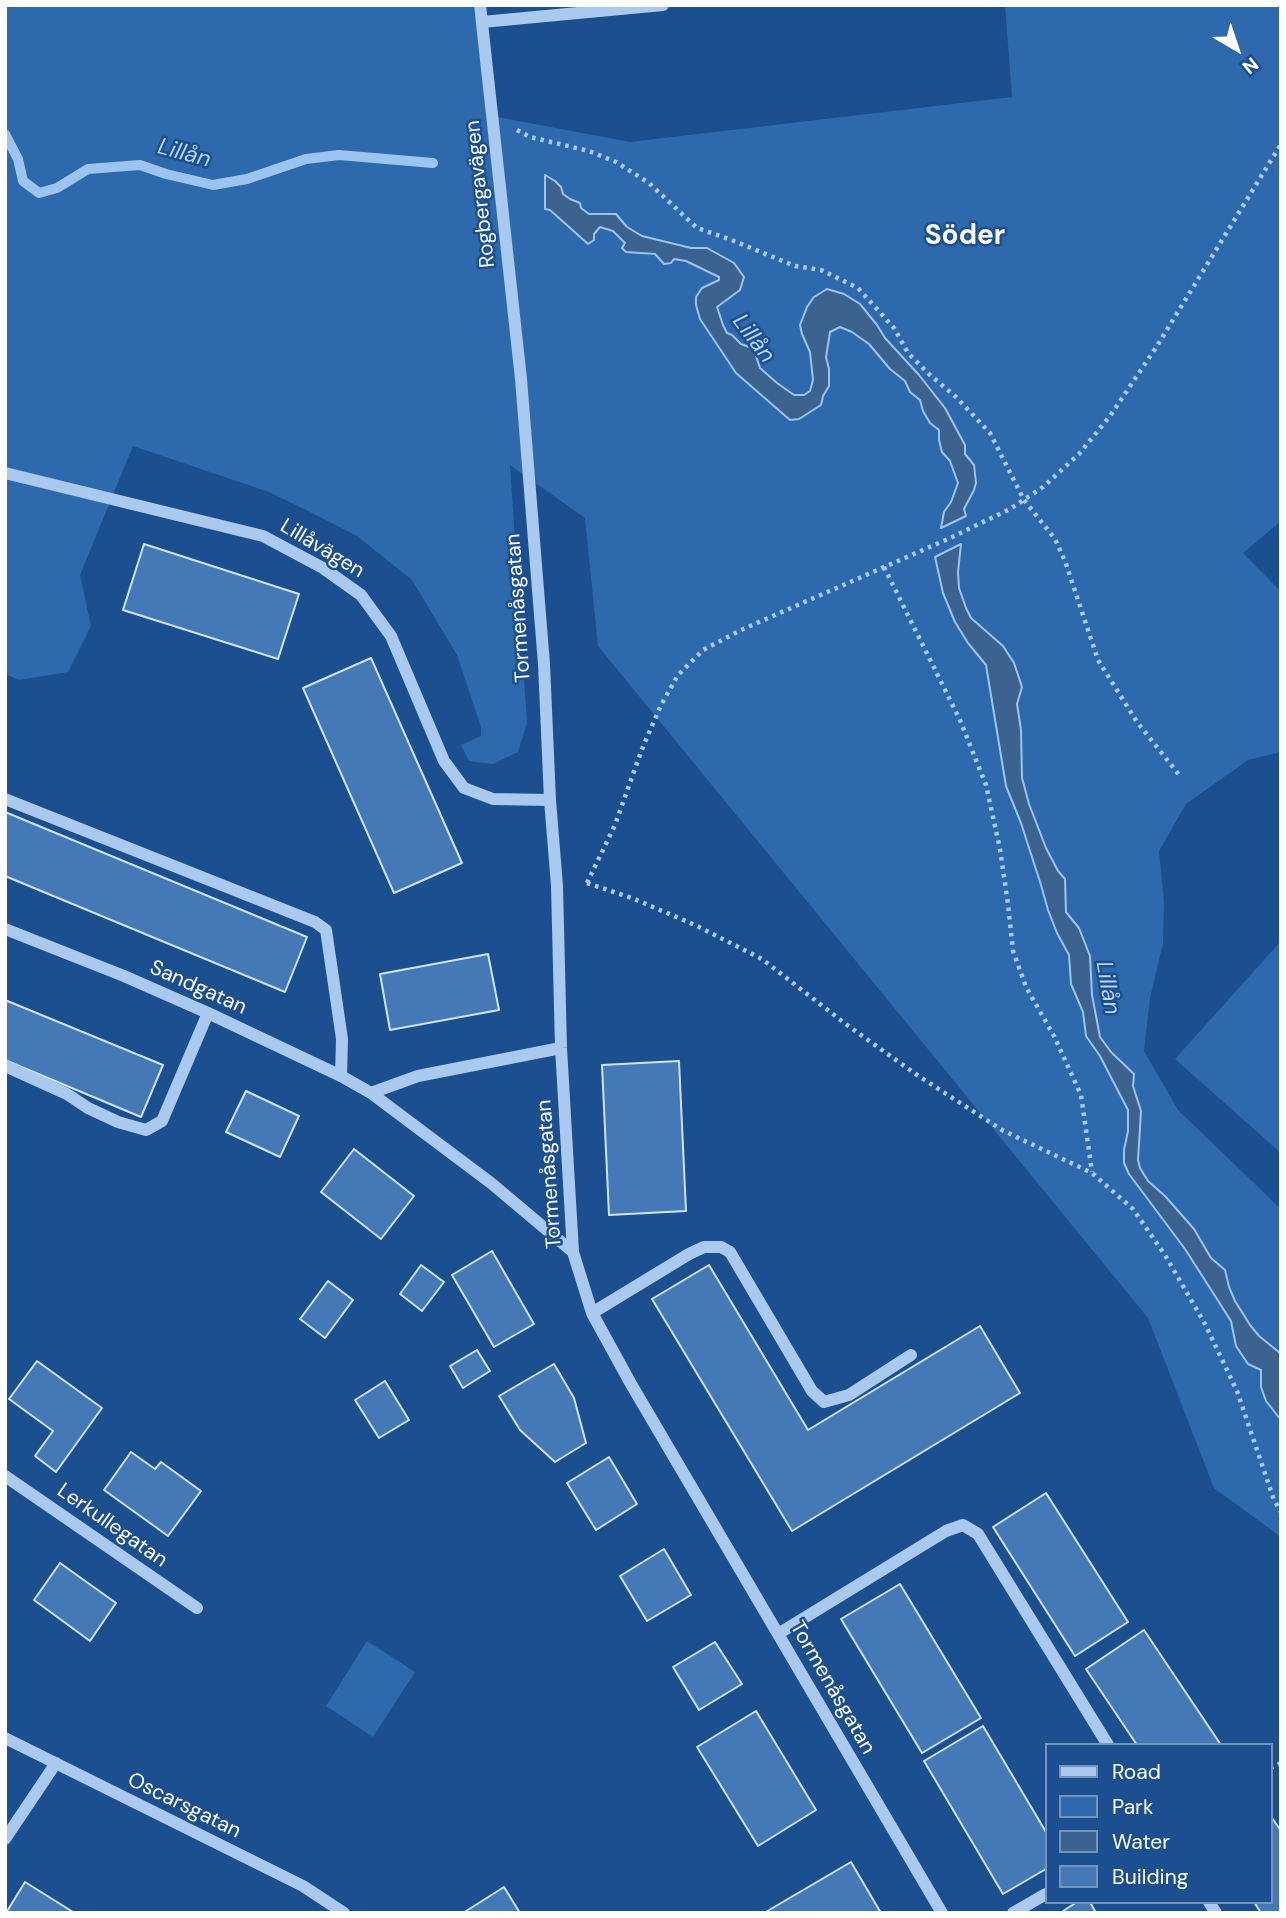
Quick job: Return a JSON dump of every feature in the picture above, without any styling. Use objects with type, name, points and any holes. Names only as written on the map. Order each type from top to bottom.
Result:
[{"type":"street","name":"Rogbergavägen","points":[[480,5],[521,379]]},
{"type":"street","points":[[482,22],[582,9],[663,5]]},
{"type":"street","name":"Tormenåsgatan","points":[[521,379],[544,664],[573,1252],[592,1313],[942,1913]]},
{"type":"street","name":"Lillåvägen","points":[[5,473],[263,537],[323,568],[361,595],[391,636],[444,761],[464,788],[493,799],[550,800]]},
{"type":"street","points":[[5,799],[315,922],[326,930],[342,1039],[341,1076]]},
{"type":"street","name":"Sandgatan","points":[[5,929],[124,976],[341,1076],[370,1093],[491,1184],[573,1252]]},
{"type":"street","points":[[5,1066],[67,1094],[88,1108],[118,1122],[146,1130],[162,1121],[208,1013]]},
{"type":"street","points":[[370,1093],[418,1076],[561,1048]]},
{"type":"street","points":[[592,1313],[688,1254],[704,1247],[721,1247],[730,1252],[812,1391],[824,1402],[849,1395],[911,1355]]},
{"type":"street","name":"Lerkullegatan","points":[[5,1476],[197,1608]]},
{"type":"street","points":[[778,1634],[946,1531],[963,1525],[978,1534],[1107,1743]]},
{"type":"street","name":"Oscarsgatan","points":[[5,1738],[303,1886],[344,1913]]},
{"type":"street","points":[[5,1839],[56,1763]]},
{"type":"street","points":[[1013,1913],[1044,1896]]},
{"type":"path","points":[[492,116],[530,137],[589,151],[616,162],[649,183],[697,228],[795,266],[821,270],[859,288],[894,328],[908,353],[990,433],[1024,500],[1055,539],[1098,660],[1137,722],[1180,776]]},
{"type":"path","points":[[587,883],[615,825],[652,727],[678,675],[703,650],[741,630],[948,539],[1010,509],[1043,487],[1079,454],[1110,416],[1157,346],[1281,144]]},
{"type":"path","points":[[884,567],[955,709],[986,785],[1000,849],[1013,951],[1026,987],[1054,1036],[1081,1095],[1092,1173]]},
{"type":"path","points":[[557,886],[587,883],[632,898],[695,925],[762,959],[917,1075],[1002,1130],[1092,1173],[1133,1209],[1165,1255],[1205,1324],[1237,1391],[1274,1500],[1281,1512]]},
{"type":"green space","points":[[5,5],[473,5],[492,116],[630,142],[1012,97],[1005,5],[1281,5],[1281,521],[1243,553],[1281,592],[1281,752],[1248,760],[1186,804],[1159,851],[1164,902],[1163,943],[1150,998],[1144,1051],[1178,1110],[1281,1209],[1281,1537],[1214,1488],[1148,1318],[598,646],[585,518],[510,465],[527,723],[518,752],[493,764],[469,761],[461,745],[481,736],[481,727],[457,655],[412,580],[357,536],[269,492],[133,446],[80,575],[91,626],[68,672],[19,680],[5,674]]},
{"type":"green space","points":[[1281,941],[1281,1153],[1175,1059]]},
{"type":"green space","points":[[367,1641],[415,1672],[373,1737],[326,1706]]},
{"type":"water","points":[[545,175],[561,187],[563,194],[580,203],[581,208],[589,214],[616,214],[627,227],[642,236],[691,248],[707,248],[734,263],[744,277],[740,290],[717,307],[723,325],[727,333],[741,344],[757,350],[760,368],[794,395],[804,395],[810,391],[813,380],[810,352],[800,325],[814,297],[827,289],[844,294],[860,304],[885,338],[945,408],[965,445],[965,454],[974,465],[976,483],[964,509],[966,516],[941,528],[944,512],[958,483],[950,461],[942,452],[939,430],[930,423],[920,400],[910,392],[905,381],[890,369],[869,344],[840,327],[830,332],[826,357],[829,386],[821,405],[799,419],[790,420],[736,373],[700,319],[696,297],[702,288],[719,280],[719,277],[686,261],[674,259],[671,263],[664,264],[655,254],[626,252],[622,248],[625,243],[613,231],[600,227],[594,234],[594,240],[588,244],[550,210],[545,209]]},
{"type":"water","points":[[961,544],[959,588],[966,608],[971,618],[1003,646],[1014,663],[1022,687],[1017,704],[1021,730],[1022,778],[1046,848],[1065,879],[1066,912],[1079,928],[1090,956],[1092,995],[1100,1037],[1134,1074],[1133,1086],[1141,1111],[1138,1160],[1140,1168],[1148,1181],[1194,1229],[1211,1258],[1225,1270],[1235,1301],[1250,1325],[1280,1353],[1281,1420],[1266,1401],[1261,1387],[1261,1370],[1248,1364],[1236,1346],[1231,1321],[1185,1249],[1129,1174],[1124,1163],[1128,1110],[1100,1056],[1086,1036],[1083,1012],[1071,984],[1069,955],[1048,910],[1021,823],[1006,786],[986,665],[955,622],[943,593],[935,557]]},
{"type":"building","points":[[144,544],[299,594],[278,659],[123,610]]},
{"type":"building","points":[[371,658],[462,863],[394,893],[303,688]]},
{"type":"building","points":[[5,812],[307,937],[285,992],[5,876]]},
{"type":"building","points":[[488,954],[499,1010],[390,1030],[380,974]]},
{"type":"building","points":[[5,1000],[163,1065],[141,1117],[5,1060]]},
{"type":"building","points":[[679,1061],[686,1211],[609,1215],[602,1065]]},
{"type":"building","points":[[246,1091],[299,1116],[280,1157],[226,1132]]},
{"type":"building","points":[[354,1149],[414,1196],[381,1239],[321,1192]]},
{"type":"building","points":[[492,1251],[534,1324],[494,1347],[452,1275]]},
{"type":"building","points":[[421,1265],[444,1282],[422,1311],[400,1294]]},
{"type":"building","points":[[709,1265],[808,1430],[980,1326],[1020,1393],[792,1531],[652,1299]]},
{"type":"building","points":[[328,1281],[353,1300],[325,1338],[300,1319]]},
{"type":"building","points":[[477,1350],[490,1371],[463,1388],[450,1366]]},
{"type":"building","points":[[37,1361],[102,1408],[56,1472],[35,1456],[53,1431],[9,1399]]},
{"type":"building","points":[[554,1364],[574,1398],[586,1443],[555,1462],[520,1430],[499,1396]]},
{"type":"building","points":[[385,1381],[409,1420],[379,1438],[355,1400]]},
{"type":"building","points":[[131,1452],[155,1469],[161,1462],[201,1491],[168,1536],[104,1490]]},
{"type":"building","points":[[609,1457],[637,1504],[596,1530],[567,1483]]},
{"type":"building","points":[[1046,1493],[1128,1622],[1075,1656],[993,1527]]},
{"type":"building","points":[[664,1549],[691,1595],[647,1621],[620,1576]]},
{"type":"building","points":[[60,1563],[116,1603],[90,1641],[34,1600]]},
{"type":"building","points":[[900,1584],[981,1718],[922,1753],[841,1619]]},
{"type":"building","points":[[1144,1630],[1220,1743],[1136,1743],[1086,1669]]},
{"type":"building","points":[[715,1642],[742,1684],[699,1710],[673,1667]]},
{"type":"building","points":[[756,1711],[816,1810],[758,1846],[697,1747]]},
{"type":"building","points":[[983,1726],[1044,1829],[1044,1870],[1003,1894],[924,1761]]},
{"type":"building","points":[[1272,1818],[1281,1831],[1281,1913],[1261,1913],[1255,1904],[1272,1904]]},
{"type":"building","points":[[851,1862],[881,1913],[764,1913]]},
{"type":"building","points":[[25,1882],[73,1912],[6,1913]]},
{"type":"building","points":[[504,1887],[520,1913],[463,1913]]},
{"type":"building","points":[[1074,1904],[1091,1904],[1096,1913],[1060,1913]]},
{"type":"waterway","name":"Lillån","points":[[5,134],[18,159],[23,181],[39,193],[57,188],[88,169],[140,165],[213,185],[247,179],[306,159],[339,155],[433,163]]},
{"type":"district","name":"Söder","points":[[965,237]]}]
